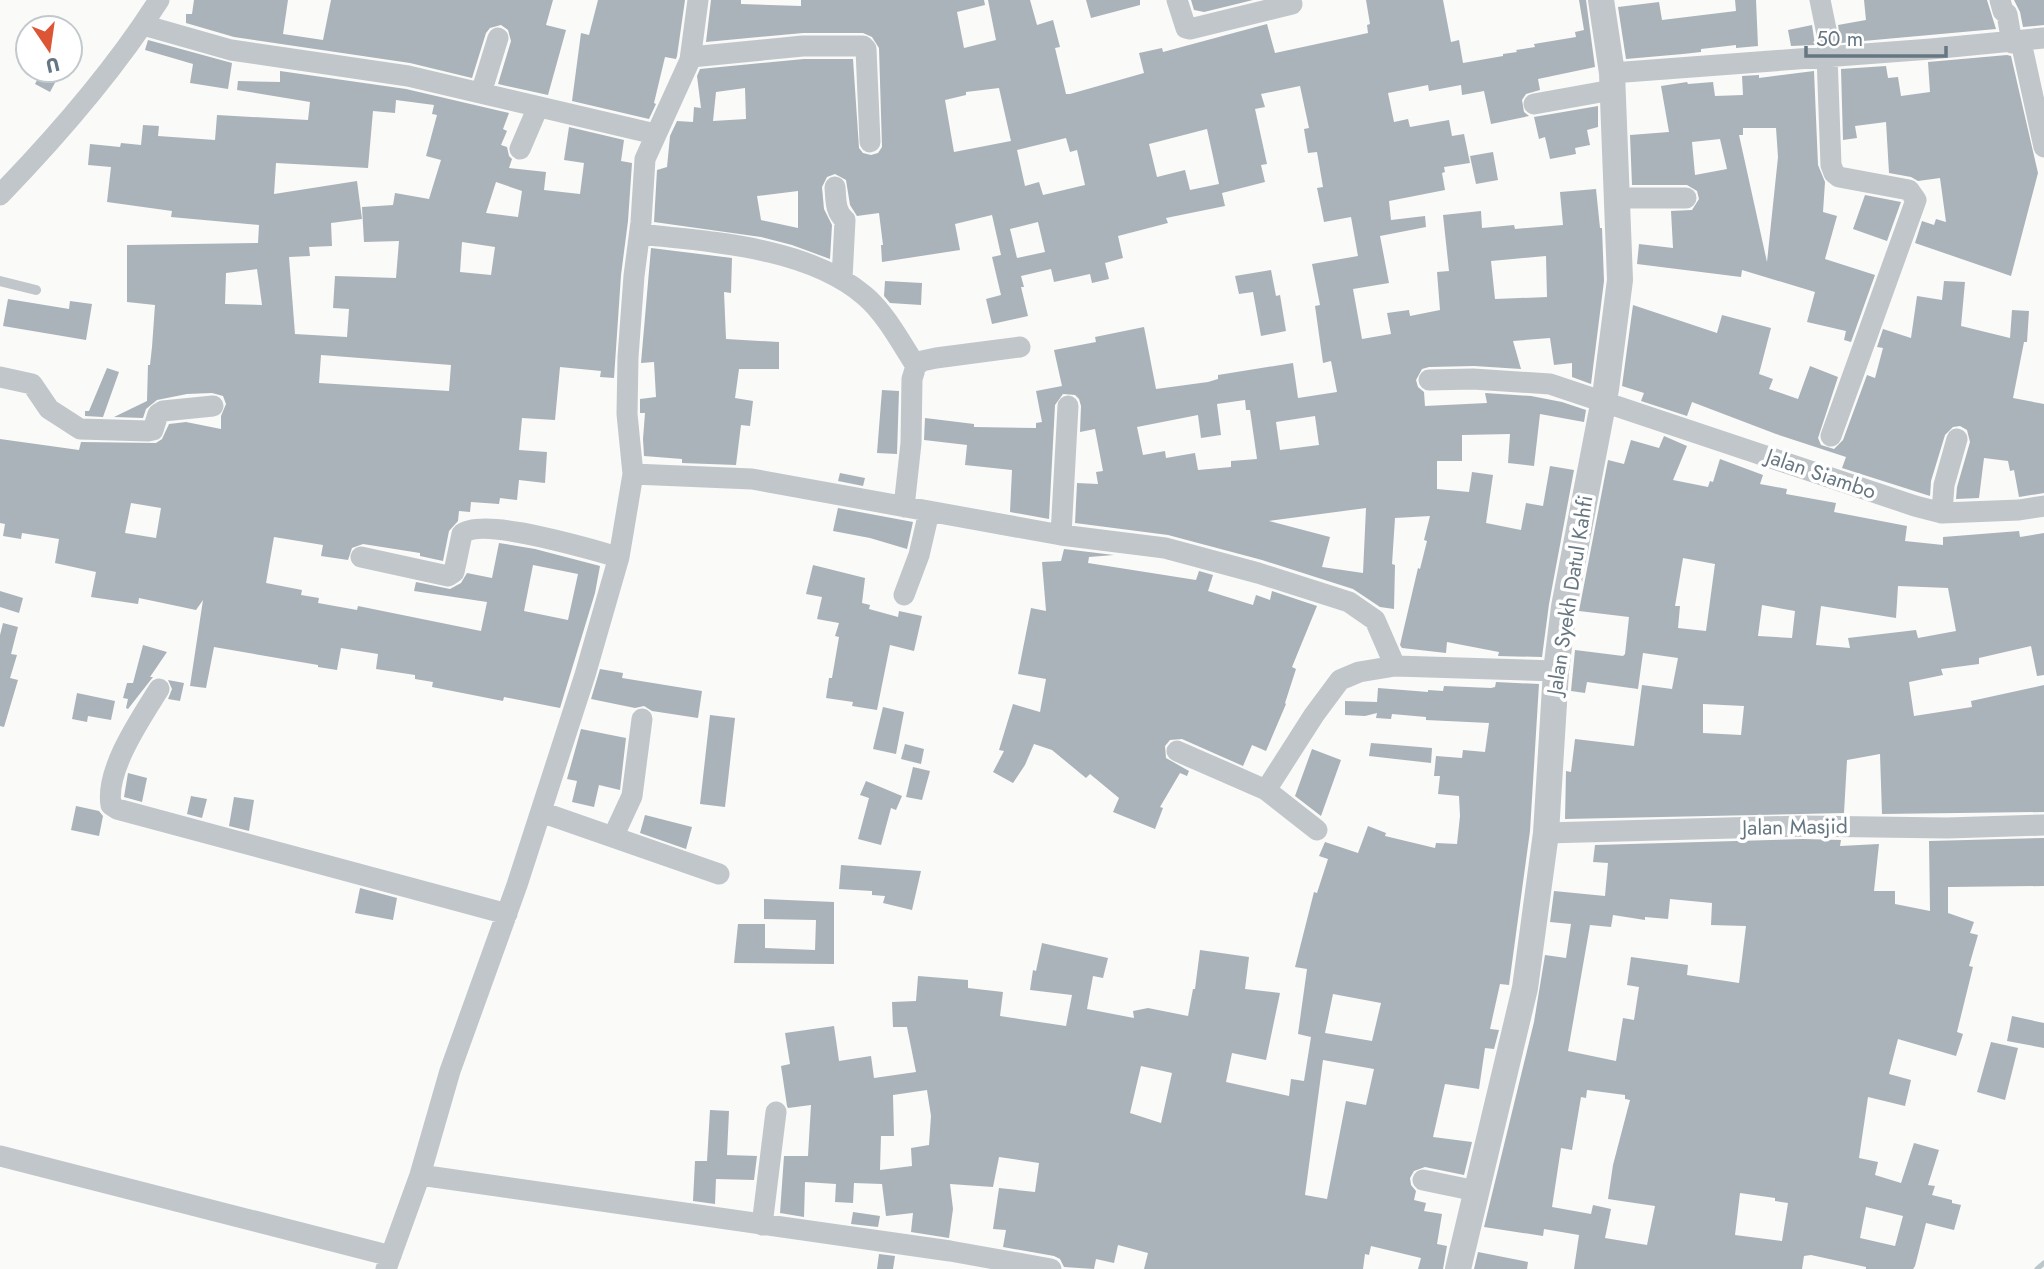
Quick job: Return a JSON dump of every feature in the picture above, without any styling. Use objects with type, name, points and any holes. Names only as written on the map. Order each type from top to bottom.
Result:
[{"type":"street","points":[[0,1156],[388,1263],[420,1175],[450,1072],[541,812],[619,557],[633,474],[627,414],[628,357],[645,159],[691,57],[698,0]]},
{"type":"street","points":[[1177,0],[1183,23],[1190,29],[1263,6],[1292,4]]},
{"type":"street","name":"Jalan Syekh Datul Kahfi","points":[[1458,1269],[1525,989],[1546,833],[1556,671],[1564,607],[1603,402],[1620,280],[1612,81],[1601,0]]},
{"type":"street","points":[[1820,0],[1828,39],[1830,165],[1839,177],[1909,190],[1916,200],[1831,436]]},
{"type":"street","points":[[2000,0],[2016,42],[2044,147]]},
{"type":"street","points":[[0,195],[68,122],[147,9],[231,50],[408,76],[655,134]]},
{"type":"street","points":[[481,93],[498,38]]},
{"type":"street","points":[[1534,104],[1612,81],[1827,56],[2044,38]]},
{"type":"street","points":[[691,57],[803,46],[863,46],[866,49],[870,142]]},
{"type":"street","points":[[520,149],[538,107]]},
{"type":"street","points":[[835,187],[837,208],[845,220],[842,279]]},
{"type":"street","points":[[1617,198],[1686,198]]},
{"type":"street","points":[[640,234],[746,246],[810,265],[842,279],[867,298],[916,366]]},
{"type":"street","points":[[904,507],[911,443],[912,379],[916,366],[922,360],[1020,347]]},
{"type":"street","points":[[0,377],[32,384],[49,409],[80,429],[148,431],[153,430],[158,414],[163,411],[213,406]]},
{"type":"street","name":"Jalan Siambo","points":[[1429,380],[1474,379],[1550,384],[1942,513],[2019,510],[2044,506]]},
{"type":"street","points":[[1061,535],[1068,406]]},
{"type":"street","points":[[1942,513],[1944,485],[1957,439]]},
{"type":"street","points":[[633,474],[752,479],[1061,535],[1165,548],[1258,573],[1349,602],[1375,620],[1395,666]]},
{"type":"street","points":[[904,595],[919,555],[929,512]]},
{"type":"street","points":[[360,557],[448,576],[454,572],[462,534],[469,530],[488,529],[539,536],[619,557]]},
{"type":"street","points":[[1266,790],[1340,680],[1359,672],[1395,666],[1556,671]]},
{"type":"street","points":[[159,689],[126,743],[111,791],[111,805],[117,809],[507,914]]},
{"type":"street","points":[[613,837],[632,796],[642,719]]},
{"type":"street","points":[[1177,751],[1266,790],[1317,830]]},
{"type":"street","points":[[541,812],[719,874]]},
{"type":"street","name":"Jalan Masjid","points":[[1546,833],[1803,826],[1947,828],[2044,825]]},
{"type":"street","points":[[762,1225],[776,1112]]},
{"type":"street","points":[[420,1175],[950,1251],[1051,1269]]},
{"type":"street","points":[[1423,1180],[1476,1191]]},
{"type":"lane","points":[[0,281],[36,290]]},
{"type":"building","points":[[194,0],[288,0],[283,34],[323,40],[331,0],[553,0],[546,25],[566,30],[548,95],[498,84],[511,41],[508,30],[501,25],[490,28],[486,33],[472,78],[410,63],[234,37],[186,23],[186,14],[192,14]]},
{"type":"building","points":[[598,0],[685,0],[677,56],[676,59],[665,57],[654,103],[656,104],[649,119],[572,101],[581,33],[589,35]]},
{"type":"building","points":[[711,0],[801,6],[801,0],[984,0],[985,5],[957,12],[964,48],[996,40],[988,0],[1030,0],[1037,25],[1053,20],[1060,47],[1055,48],[1066,94],[1070,94],[1144,73],[1139,53],[1162,48],[1163,52],[1267,24],[1275,53],[1368,33],[1367,25],[1370,24],[1366,0],[1443,0],[1451,42],[1459,40],[1463,63],[1503,56],[1517,52],[1516,50],[1535,47],[1534,44],[1576,37],[1575,32],[1584,30],[1579,0],[1586,0],[1595,67],[1538,79],[1540,90],[1526,94],[1522,100],[1524,112],[1529,116],[1491,124],[1484,91],[1462,95],[1461,85],[1429,91],[1428,85],[1388,93],[1394,122],[1408,119],[1410,127],[1449,120],[1452,136],[1464,134],[1470,163],[1444,167],[1445,172],[1442,173],[1445,190],[1389,201],[1391,220],[1425,216],[1426,227],[1380,236],[1389,283],[1353,289],[1362,339],[1391,334],[1387,313],[1409,310],[1410,316],[1440,310],[1437,272],[1449,271],[1443,215],[1481,211],[1482,228],[1514,225],[1515,229],[1563,225],[1560,192],[1596,189],[1602,228],[1604,281],[1591,384],[1572,377],[1572,363],[1554,365],[1550,338],[1513,341],[1521,369],[1429,367],[1422,369],[1416,380],[1418,387],[1424,392],[1425,406],[1487,403],[1485,393],[1531,396],[1586,410],[1584,422],[1540,414],[1534,466],[1508,463],[1510,434],[1462,435],[1462,461],[1437,461],[1437,489],[1469,492],[1472,472],[1493,475],[1486,523],[1521,530],[1526,503],[1543,506],[1550,466],[1574,470],[1542,657],[1498,656],[1499,652],[1447,642],[1446,653],[1402,648],[1400,645],[1427,541],[1424,540],[1430,516],[1395,518],[1392,564],[1395,565],[1394,609],[1380,607],[1353,589],[1262,560],[1168,535],[1075,523],[1077,483],[1098,484],[1096,472],[1103,471],[1095,429],[1080,432],[1081,406],[1075,395],[1063,394],[1055,405],[1049,519],[1010,512],[1012,470],[965,465],[967,445],[924,440],[925,418],[974,424],[974,427],[1036,428],[1036,423],[1042,422],[1036,391],[1062,386],[1054,350],[1096,342],[1095,337],[1144,327],[1156,389],[1208,382],[1218,379],[1218,375],[1293,363],[1298,398],[1337,392],[1331,361],[1323,363],[1315,306],[1320,305],[1312,264],[1358,256],[1351,217],[1324,222],[1317,188],[1323,187],[1317,152],[1308,153],[1304,129],[1309,128],[1300,86],[1261,94],[1265,107],[1255,109],[1267,164],[1261,165],[1265,182],[1222,193],[1225,206],[1166,218],[1168,223],[1118,236],[1123,258],[1105,263],[1109,279],[1092,283],[1090,274],[1054,282],[1051,269],[1021,276],[1028,316],[992,324],[986,299],[1001,295],[992,257],[1001,255],[992,215],[955,224],[960,250],[882,262],[879,213],[857,216],[850,205],[846,180],[835,174],[827,177],[822,187],[824,209],[832,225],[830,259],[761,237],[654,222],[657,170],[667,167],[670,136],[677,121],[693,122],[694,107],[701,108],[697,76],[700,69],[804,59],[853,59],[859,148],[863,153],[871,155],[878,153],[882,147],[879,48],[872,37],[863,33],[803,33],[706,42]],"holes":[[[745,88],[746,119],[713,121],[716,92]],[[999,88],[1011,141],[954,152],[945,100],[966,95],[966,92]],[[1207,129],[1219,184],[1190,190],[1185,170],[1157,177],[1149,144]],[[1066,138],[1070,152],[1077,150],[1085,185],[1043,195],[1039,182],[1025,186],[1017,150]],[[798,191],[798,228],[761,220],[757,196]],[[1038,222],[1045,252],[1017,258],[1010,229]],[[1546,256],[1547,297],[1495,299],[1491,261]],[[1245,400],[1246,410],[1250,410],[1257,459],[1231,461],[1231,467],[1198,470],[1195,453],[1166,458],[1165,451],[1143,455],[1137,427],[1198,415],[1201,438],[1221,435],[1217,404]],[[1315,416],[1319,445],[1280,450],[1276,422]],[[1366,508],[1363,573],[1322,567],[1330,537],[1269,521]]]},
{"type":"building","points":[[1086,0],[1140,0],[1140,5],[1091,18]]},
{"type":"building","points":[[1191,0],[1253,0],[1204,12],[1194,10]]},
{"type":"building","points":[[1735,0],[1756,0],[1758,46],[1736,48],[1736,45],[1701,49],[1701,52],[1626,59],[1618,7],[1659,2],[1662,20],[1736,11]]},
{"type":"building","points":[[1864,0],[1987,0],[1996,29],[1841,43],[1838,25],[1866,20]]},
{"type":"building","points":[[2014,0],[2044,0],[2044,25],[2023,27]]},
{"type":"building","points":[[1812,25],[1815,45],[1791,46],[1788,30]]},
{"type":"building","points":[[148,40],[232,63],[228,89],[190,83],[193,64],[145,50]]},
{"type":"building","points":[[2011,56],[2038,173],[2011,276],[1915,243],[1922,221],[1934,225],[1936,219],[1946,222],[1940,178],[1918,181],[1889,173],[1886,122],[1855,126],[1857,138],[1843,140],[1841,69],[1886,66],[1888,78],[1898,77],[1901,96],[1930,92],[1928,62]]},
{"type":"building","points":[[280,71],[406,89],[509,113],[503,129],[507,131],[501,145],[507,147],[512,159],[509,168],[546,172],[544,190],[580,194],[584,163],[564,160],[569,127],[624,140],[621,161],[632,163],[614,378],[600,377],[601,371],[560,367],[555,420],[522,418],[519,450],[547,452],[545,483],[519,480],[517,500],[500,498],[499,504],[471,502],[470,512],[459,511],[458,521],[449,531],[443,561],[420,556],[420,553],[363,544],[352,548],[348,560],[321,556],[323,545],[274,537],[266,583],[302,590],[301,595],[319,598],[318,603],[357,610],[358,606],[481,631],[487,602],[414,591],[416,582],[450,589],[461,583],[467,573],[492,578],[499,543],[535,549],[600,566],[595,593],[560,708],[504,697],[503,701],[432,687],[433,682],[415,679],[415,675],[376,669],[378,654],[341,648],[337,670],[214,647],[206,688],[190,686],[203,600],[196,610],[139,598],[138,604],[91,597],[96,572],[55,563],[59,539],[22,533],[21,539],[3,536],[5,524],[0,523],[0,439],[79,450],[81,442],[156,443],[162,439],[169,424],[186,422],[221,429],[221,416],[226,404],[223,396],[212,393],[187,394],[157,400],[146,409],[143,418],[114,417],[147,401],[148,365],[152,347],[155,305],[127,302],[127,245],[258,243],[259,225],[171,217],[172,211],[107,202],[111,167],[88,165],[90,144],[120,147],[121,143],[141,145],[143,125],[159,126],[158,136],[215,140],[217,115],[308,120],[310,102],[237,90],[238,81],[280,82]],"holes":[[[396,100],[434,105],[432,114],[437,115],[426,156],[441,160],[429,199],[395,193],[393,205],[362,207],[364,242],[399,241],[396,278],[335,276],[333,308],[349,309],[347,337],[295,334],[289,257],[310,256],[309,247],[332,246],[331,223],[362,219],[357,181],[274,194],[276,163],[368,168],[373,111],[395,113]],[[496,182],[522,191],[518,217],[486,213]],[[462,242],[495,247],[491,275],[460,272]],[[257,269],[262,305],[225,304],[226,273]],[[321,355],[451,365],[449,391],[319,383]],[[131,503],[161,508],[156,538],[125,533]],[[533,565],[578,574],[568,620],[524,611]]]},
{"type":"building","points":[[1814,71],[1818,165],[1825,182],[1823,212],[1837,216],[1825,259],[1875,275],[1851,342],[1844,340],[1846,331],[1807,322],[1815,292],[1742,270],[1741,277],[1637,264],[1639,244],[1673,248],[1671,211],[1692,210],[1699,199],[1697,191],[1687,185],[1632,185],[1630,135],[1669,132],[1661,86],[1713,82],[1715,96],[1743,95],[1742,76],[1759,75],[1759,78]],"holes":[[[1743,128],[1776,128],[1778,157],[1767,262],[1739,135],[1743,135]],[[1720,139],[1727,169],[1695,175],[1692,142]]]},
{"type":"building","points":[[35,84],[54,84],[50,92]]},
{"type":"building","points":[[1598,106],[1598,127],[1587,130],[1590,145],[1575,148],[1576,154],[1550,159],[1545,137],[1539,139],[1534,117]]},
{"type":"building","points":[[1493,152],[1498,180],[1476,184],[1470,156]]},
{"type":"building","points":[[1865,195],[1901,202],[1887,241],[1853,229]]},
{"type":"building","points":[[651,248],[732,258],[731,293],[724,292],[726,339],[779,342],[779,369],[739,369],[735,398],[753,401],[750,426],[741,425],[736,465],[682,463],[682,459],[644,456],[645,413],[640,413],[640,399],[656,397],[654,362],[641,363]]},
{"type":"building","points":[[1271,270],[1276,296],[1280,295],[1286,331],[1261,336],[1253,292],[1239,294],[1235,276]]},
{"type":"building","points":[[885,281],[922,283],[921,305],[890,303],[884,296]]},
{"type":"building","points":[[1944,281],[1965,282],[1961,326],[2010,338],[2012,310],[2029,311],[2027,342],[2024,342],[2013,398],[2044,404],[2044,493],[2019,497],[2014,470],[2010,471],[2008,461],[1984,458],[1979,498],[1956,499],[1970,442],[1967,430],[1960,426],[1953,427],[1945,435],[1931,481],[1930,496],[1842,468],[1846,457],[1692,402],[1687,416],[1641,401],[1644,393],[1622,386],[1633,305],[1717,333],[1722,315],[1771,328],[1759,374],[1773,379],[1769,389],[1798,399],[1810,366],[1838,377],[1818,438],[1821,445],[1834,449],[1843,440],[1867,375],[1875,378],[1883,348],[1877,347],[1883,329],[1911,338],[1917,296],[1942,300]]},
{"type":"building","points":[[8,299],[69,309],[70,301],[92,304],[86,340],[3,326]]},
{"type":"building","points":[[107,368],[119,372],[103,417],[85,416],[85,411],[89,411]]},
{"type":"building","points":[[882,390],[899,391],[897,454],[877,453]]},
{"type":"building","points":[[1664,436],[1687,446],[1673,480],[1708,487],[1710,481],[1713,482],[1720,459],[1763,475],[1760,484],[1787,489],[1786,494],[1836,503],[1834,512],[1907,526],[1905,541],[1943,545],[1943,537],[2019,531],[2020,537],[2044,533],[2044,675],[2037,676],[2031,646],[1979,658],[1979,664],[1941,669],[1943,675],[1909,682],[1914,716],[1972,707],[1971,701],[2044,685],[2044,812],[1882,814],[1880,754],[1847,760],[1844,813],[1565,819],[1566,771],[1571,772],[1575,739],[1634,746],[1642,685],[1672,689],[1678,658],[1643,653],[1638,689],[1587,682],[1585,693],[1571,691],[1575,650],[1623,656],[1625,654],[1629,617],[1579,611],[1608,460],[1624,464],[1631,440],[1659,448]],"holes":[[[1683,558],[1715,564],[1706,631],[1678,628],[1680,606],[1675,606]],[[1898,586],[1948,588],[1956,631],[1918,638],[1916,630],[1848,638],[1850,648],[1816,645],[1821,606],[1896,618]],[[1762,605],[1795,611],[1792,638],[1758,636]],[[1703,704],[1744,706],[1741,735],[1703,733]]]},
{"type":"building","points":[[840,473],[865,478],[863,486],[838,481]]},
{"type":"building","points":[[838,508],[913,522],[907,549],[833,531]]},
{"type":"building","points":[[1064,549],[1114,555],[1089,557],[1088,563],[1196,580],[1199,571],[1213,575],[1208,591],[1253,605],[1256,595],[1270,600],[1272,591],[1317,606],[1292,667],[1296,669],[1286,704],[1266,751],[1252,745],[1243,766],[1182,739],[1170,740],[1165,746],[1166,758],[1189,771],[1187,776],[1180,773],[1160,807],[1163,808],[1155,829],[1113,812],[1119,798],[1090,774],[1086,778],[1052,750],[1034,744],[1013,783],[993,772],[1004,751],[999,750],[1013,704],[1040,712],[1046,679],[1018,674],[1031,608],[1046,611],[1042,562],[1061,561]]},
{"type":"building","points":[[813,565],[865,578],[862,603],[870,605],[869,609],[898,617],[899,611],[922,616],[914,651],[890,645],[877,710],[852,706],[853,702],[826,698],[829,678],[832,678],[839,637],[835,636],[839,623],[817,619],[822,597],[806,594]]},
{"type":"building","points":[[0,591],[23,598],[19,613],[0,607]]},
{"type":"building","points":[[3,623],[18,627],[11,654],[17,655],[10,678],[18,680],[4,727],[0,726],[0,635]]},
{"type":"building","points":[[143,645],[167,652],[150,677],[153,677],[128,709],[128,699],[123,698],[127,683],[133,683]]},
{"type":"building","points":[[600,669],[623,673],[622,678],[702,691],[698,718],[652,711],[644,706],[635,708],[591,699]]},
{"type":"building","points":[[168,680],[184,683],[180,701],[168,699],[172,689]]},
{"type":"building","points":[[1496,682],[1539,684],[1530,831],[1509,985],[1500,984],[1490,1029],[1499,1030],[1494,1049],[1485,1048],[1479,1089],[1445,1084],[1433,1137],[1472,1142],[1464,1175],[1425,1167],[1414,1171],[1410,1178],[1416,1191],[1414,1200],[1426,1203],[1424,1211],[1442,1214],[1437,1244],[1447,1246],[1443,1269],[1418,1269],[1421,1258],[1371,1246],[1369,1255],[1365,1254],[1363,1269],[1144,1269],[1148,1253],[1118,1245],[1114,1263],[1096,1259],[1094,1269],[1064,1267],[1060,1259],[1054,1256],[1003,1247],[1006,1230],[993,1229],[999,1188],[1035,1192],[1039,1163],[999,1157],[993,1187],[950,1184],[953,1209],[949,1238],[911,1232],[913,1213],[886,1216],[882,1184],[854,1183],[853,1203],[835,1202],[836,1184],[805,1182],[804,1217],[780,1213],[784,1156],[808,1156],[811,1105],[787,1106],[781,1066],[790,1064],[785,1033],[834,1026],[839,1061],[871,1056],[874,1078],[916,1072],[907,1027],[893,1027],[892,1002],[916,1001],[918,976],[968,980],[968,988],[1003,992],[1000,1016],[1066,1026],[1072,995],[1030,990],[1042,943],[1108,958],[1103,978],[1093,976],[1087,1009],[1134,1018],[1133,1011],[1148,1008],[1188,1016],[1200,950],[1249,957],[1245,989],[1280,993],[1266,1060],[1232,1053],[1226,1082],[1289,1096],[1291,1079],[1304,1081],[1311,1037],[1298,1034],[1307,969],[1295,967],[1314,892],[1317,893],[1328,859],[1319,856],[1325,842],[1358,853],[1368,826],[1386,833],[1385,836],[1435,848],[1436,843],[1457,844],[1459,796],[1438,794],[1440,776],[1434,776],[1436,756],[1462,758],[1463,750],[1485,752],[1489,723],[1426,720],[1426,717],[1392,714],[1391,719],[1376,718],[1377,713],[1365,716],[1345,715],[1345,701],[1377,702],[1378,688],[1428,692],[1443,691],[1444,686],[1495,687]],"holes":[[[1333,994],[1381,1003],[1372,1041],[1325,1033]],[[1323,1060],[1374,1069],[1366,1105],[1346,1101],[1327,1199],[1305,1195]],[[1141,1066],[1172,1073],[1161,1123],[1130,1113]],[[927,1090],[931,1116],[929,1145],[911,1148],[912,1166],[880,1170],[881,1136],[894,1136],[893,1095]]]},
{"type":"building","points":[[77,693],[115,701],[111,720],[88,716],[87,722],[72,719]]},
{"type":"building","points":[[883,707],[904,712],[896,754],[873,749]]},
{"type":"building","points":[[710,715],[735,718],[725,807],[700,804]]},
{"type":"building","points":[[581,729],[626,738],[620,790],[599,785],[594,807],[572,802],[577,781],[567,779]]},
{"type":"building","points":[[1371,743],[1432,748],[1431,763],[1369,756]]},
{"type":"building","points":[[905,744],[924,749],[921,764],[901,759]]},
{"type":"building","points":[[1312,749],[1341,760],[1321,816],[1295,796]]},
{"type":"building","points":[[913,767],[930,771],[922,800],[906,797]]},
{"type":"building","points":[[128,773],[147,778],[142,802],[124,797]]},
{"type":"building","points":[[866,781],[902,796],[896,810],[891,808],[881,845],[858,839],[869,798],[860,795]]},
{"type":"building","points":[[191,796],[207,799],[202,818],[187,814]]},
{"type":"building","points":[[234,797],[254,800],[249,831],[229,826]]},
{"type":"building","points":[[76,806],[99,811],[103,816],[99,836],[71,830]]},
{"type":"building","points":[[645,815],[692,827],[686,849],[640,833]]},
{"type":"building","points":[[2044,838],[2044,886],[1948,887],[1948,913],[1974,922],[1970,933],[1978,935],[1969,966],[1973,967],[1957,1032],[1963,1034],[1956,1056],[1898,1039],[1889,1074],[1911,1080],[1905,1106],[1868,1097],[1859,1158],[1878,1162],[1875,1175],[1901,1183],[1914,1143],[1939,1150],[1928,1185],[1935,1186],[1932,1195],[1961,1205],[1954,1230],[1926,1223],[1913,1269],[1866,1269],[1811,1255],[1804,1256],[1802,1269],[1574,1269],[1579,1235],[1544,1229],[1543,1236],[1484,1227],[1534,1022],[1545,955],[1566,958],[1571,924],[1550,922],[1554,891],[1605,896],[1608,863],[1593,862],[1595,845],[1803,839],[1841,840],[1840,846],[1879,844],[1874,891],[1895,891],[1895,904],[1930,911],[1929,841]],"holes":[[[1670,899],[1712,903],[1711,925],[1746,926],[1739,983],[1687,975],[1688,965],[1631,957],[1627,985],[1639,987],[1634,1020],[1623,1018],[1616,1061],[1568,1051],[1590,925],[1611,927],[1613,915],[1645,920],[1645,917],[1668,919]],[[1587,1090],[1625,1095],[1625,1099],[1630,1100],[1613,1165],[1608,1199],[1655,1206],[1647,1245],[1605,1238],[1611,1209],[1593,1205],[1591,1214],[1552,1207],[1561,1148],[1572,1150],[1581,1097],[1586,1098]],[[1740,1193],[1775,1198],[1775,1201],[1788,1203],[1782,1241],[1735,1235]],[[1866,1207],[1903,1216],[1895,1246],[1860,1238]]]},
{"type":"building","points":[[841,865],[921,871],[912,910],[883,903],[885,896],[872,895],[872,891],[839,889]]},
{"type":"building","points":[[360,888],[397,898],[393,920],[355,913]]},
{"type":"building","points":[[764,899],[834,902],[834,964],[734,963],[738,924],[765,924],[765,948],[815,950],[816,920],[764,919]]},
{"type":"building","points":[[2012,1016],[2044,1023],[2044,1048],[2007,1041]]},
{"type":"building","points":[[1991,1042],[2018,1048],[2005,1100],[1977,1092]]},
{"type":"building","points":[[710,1110],[729,1111],[727,1155],[757,1156],[754,1180],[716,1179],[715,1204],[693,1201],[695,1161],[707,1161]]},
{"type":"building","points":[[853,1212],[880,1216],[878,1227],[851,1224]]},
{"type":"building","points":[[1478,1252],[1528,1262],[1527,1269],[1474,1269]]},
{"type":"building","points":[[879,1254],[895,1256],[893,1269],[877,1269]]},
{"type":"waterway","points":[[2037,1269],[2044,1263]]}]
